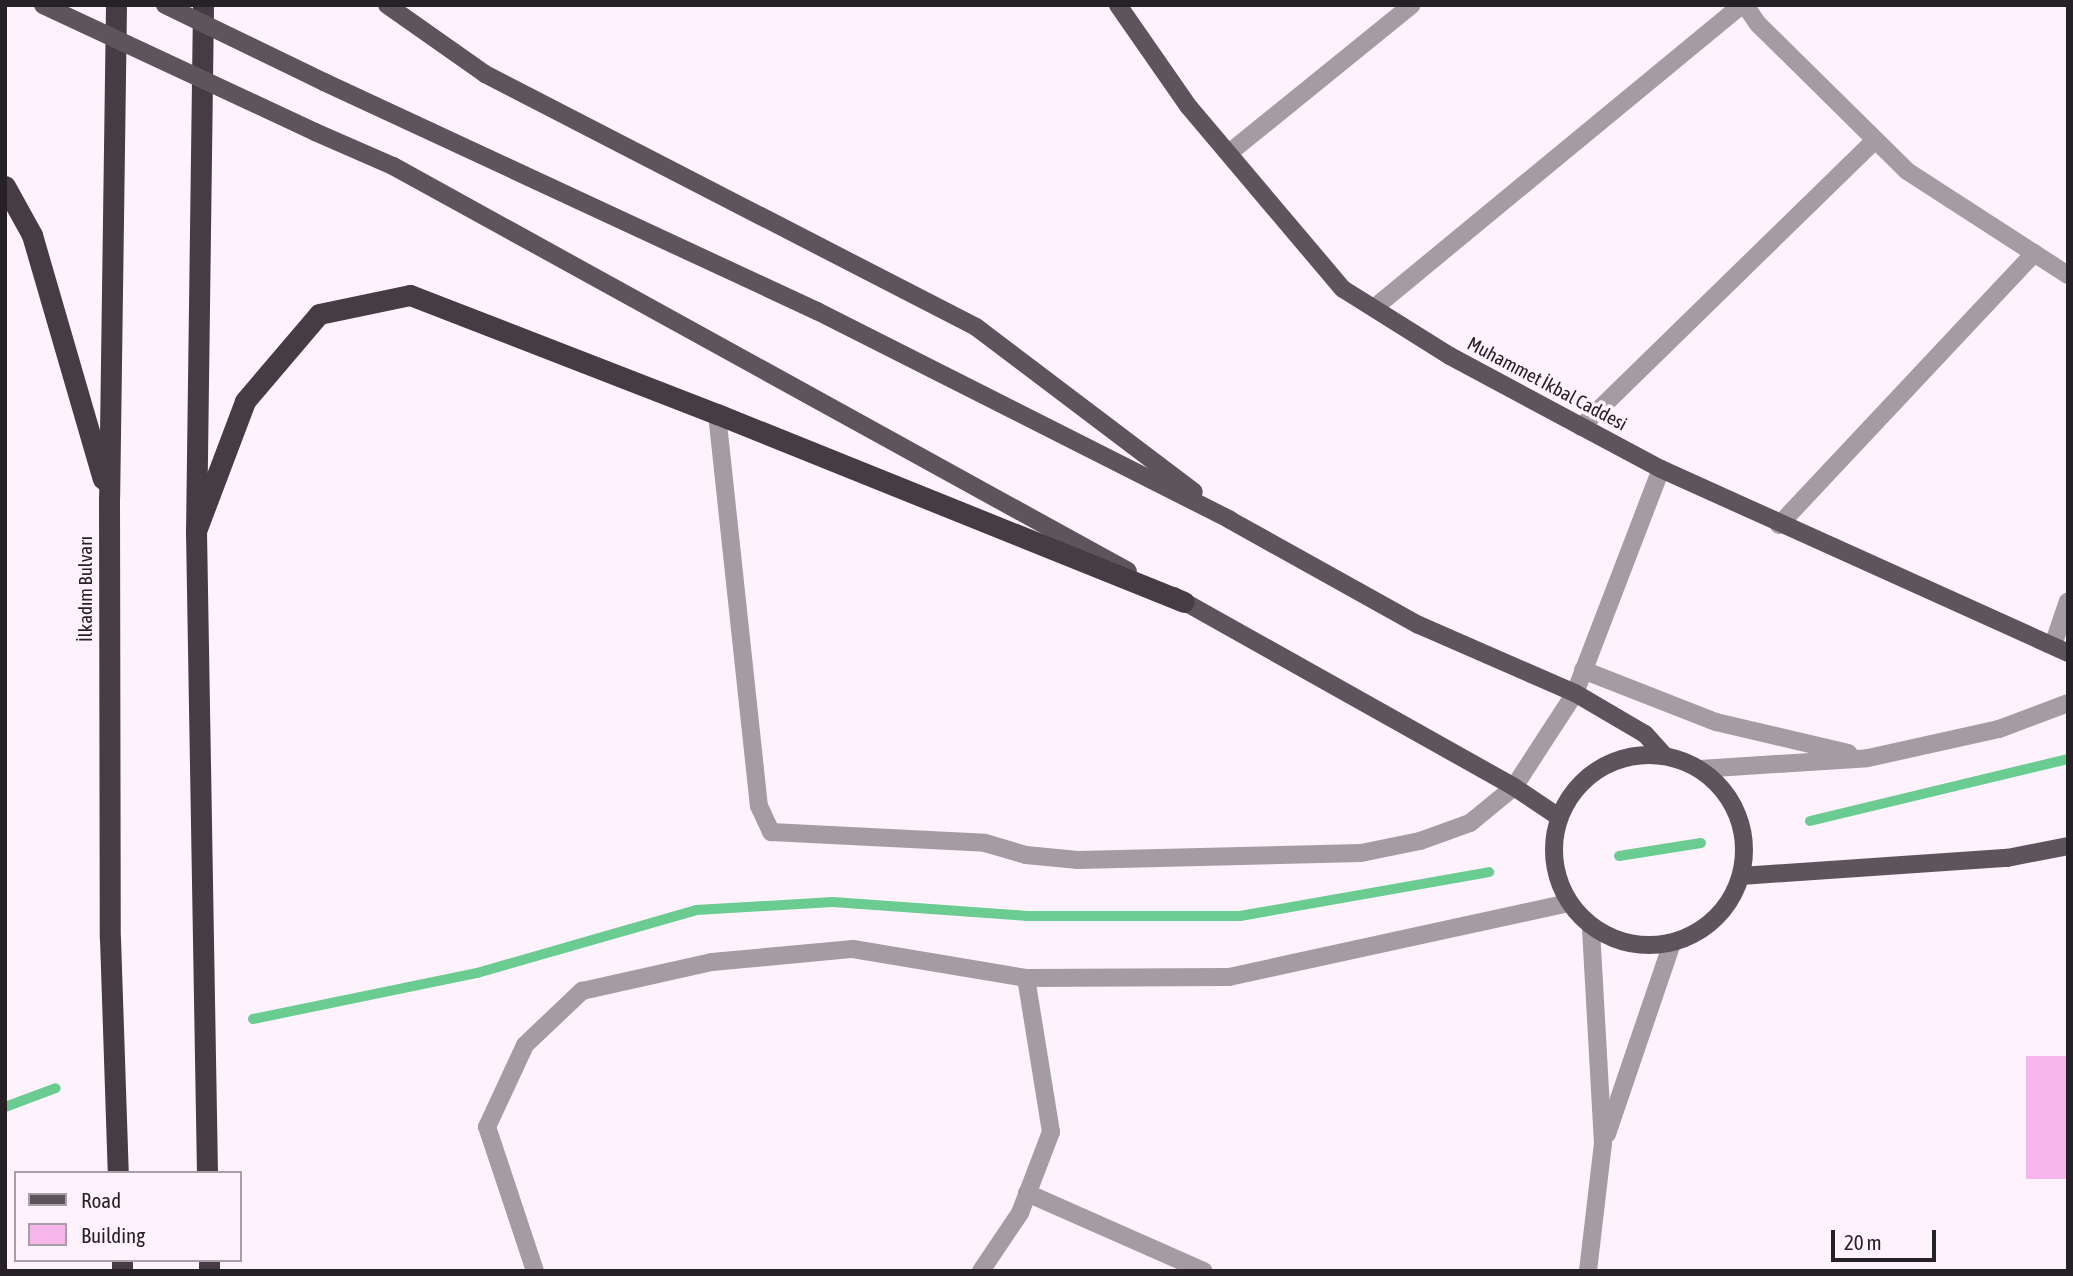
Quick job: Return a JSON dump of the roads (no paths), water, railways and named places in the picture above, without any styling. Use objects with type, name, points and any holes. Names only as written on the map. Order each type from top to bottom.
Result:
[{"type":"highway","name":"İlkadım Bulvarı","points":[[116,5],[109,498],[110,938],[118,1171]]},
{"type":"highway","points":[[203,5],[196,531],[207,1171]]},
{"type":"highway","points":[[5,186],[32,235],[109,498]]},
{"type":"highway","points":[[196,531],[244,401],[319,314],[410,295],[718,414],[1184,602]]},
{"type":"main road","points":[[43,5],[393,166],[1184,602],[1514,787],[1559,817]]},
{"type":"main road","points":[[165,5],[324,82],[817,310],[1230,520],[1419,625],[1575,693],[1637,728],[1664,755]]},
{"type":"main road","points":[[387,5],[485,74],[976,327],[1230,520]]},
{"type":"main road","name":"Muhammet İkbal Caddesi","points":[[1118,5],[1189,107],[1343,289],[1450,356],[1661,469],[1779,525],[2060,649]]},
{"type":"main road","points":[[1664,755],[1700,769],[1719,784],[1734,804],[1742,827],[1745,852],[1741,876],[1731,899],[1715,919],[1695,934],[1672,943],[1634,943],[1616,939],[1591,926],[1569,903],[1561,887],[1554,852],[1559,817],[1576,789],[1601,767],[1632,756],[1664,755]]},
{"type":"main road","points":[[1741,876],[2007,858],[2068,846]]},
{"type":"street","points":[[1229,153],[1412,5]]},
{"type":"street","points":[[1374,308],[1743,5],[1758,24],[1907,171],[2068,275]]},
{"type":"street","points":[[1581,427],[1875,140]]},
{"type":"street","points":[[1779,525],[2034,253]]},
{"type":"street","points":[[718,414],[759,806],[771,832],[985,843],[1026,855],[1078,860],[1361,853],[1420,841],[1470,823],[1514,787],[1575,693],[1661,469]]},
{"type":"street","points":[[2060,649],[2068,601]]},
{"type":"street","points":[[1583,670],[1716,722],[1868,758]]},
{"type":"street","points":[[1700,769],[1868,758],[1999,729],[2068,703]]},
{"type":"street","points":[[535,1271],[487,1128],[525,1045],[582,991],[712,962],[853,949],[1026,978],[1229,977],[1569,903]]},
{"type":"street","points":[[1588,1271],[1603,1144],[1591,926]]},
{"type":"street","points":[[1603,1144],[1672,943]]},
{"type":"street","points":[[981,1271],[1020,1213],[1051,1132],[1026,978]]},
{"type":"street","points":[[1027,1193],[1204,1271]]},
{"type":"waterway","points":[[1810,821],[2068,759]]},
{"type":"waterway","points":[[1619,856],[1701,843]]},
{"type":"waterway","points":[[253,1019],[477,973],[696,910],[833,902],[1026,916],[1240,916],[1489,872]]},
{"type":"waterway","points":[[5,1107],[56,1088]]}]
